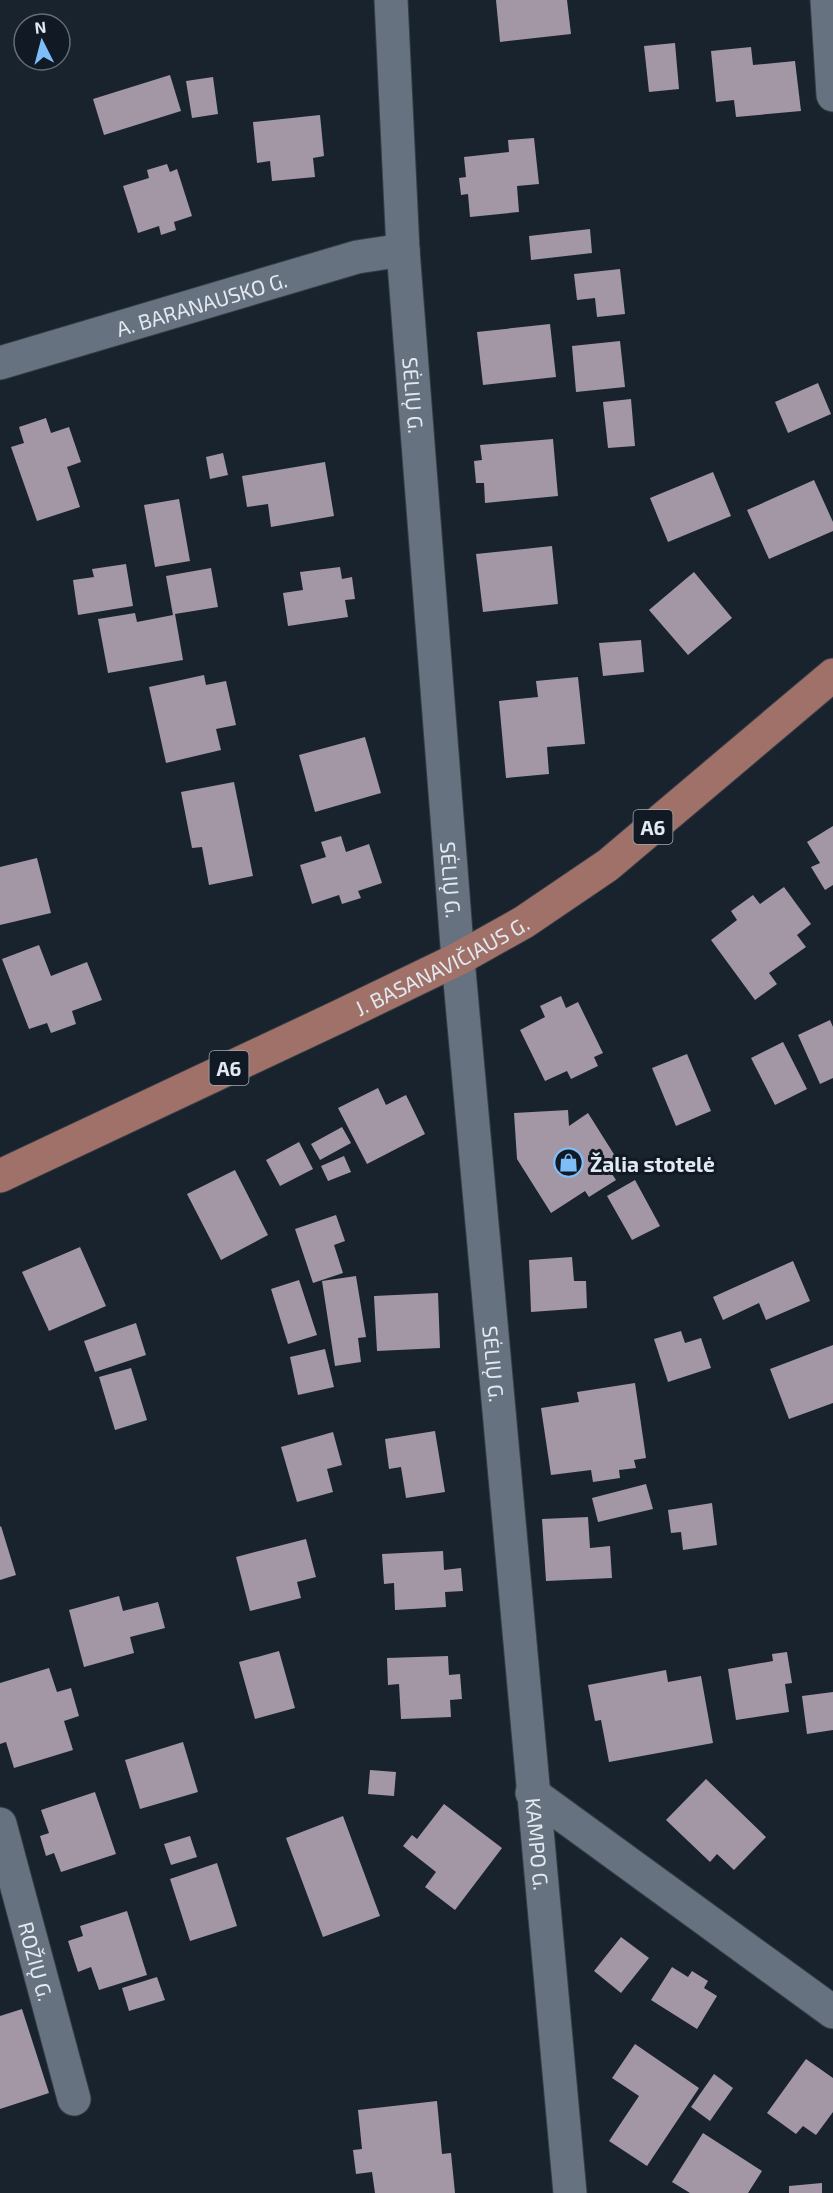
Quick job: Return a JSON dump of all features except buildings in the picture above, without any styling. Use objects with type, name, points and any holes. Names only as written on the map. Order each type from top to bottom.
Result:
[{"type":"main road","name":"J. BASANAVIČIAUS G.","points":[[0,1176],[458,959],[525,922],[608,865],[833,675]]},
{"type":"street","name":"SĖLIŲ G.","points":[[391,0],[404,250],[458,959],[532,1793]]},
{"type":"street","points":[[826,0],[833,95]]},
{"type":"street","name":"A. BARANAUSKO G.","points":[[0,363],[357,257],[404,250]]},
{"type":"street","name":"KAMPO G.","points":[[532,1793],[833,2012]]},
{"type":"street","name":"KAMPO G.","points":[[532,1793],[570,2193]]},
{"type":"street","name":"ROŽIŲ G.","points":[[0,1824],[74,2099]]},
{"type":"place","name":"Žalia stotelė","points":[[569,1163]]}]
